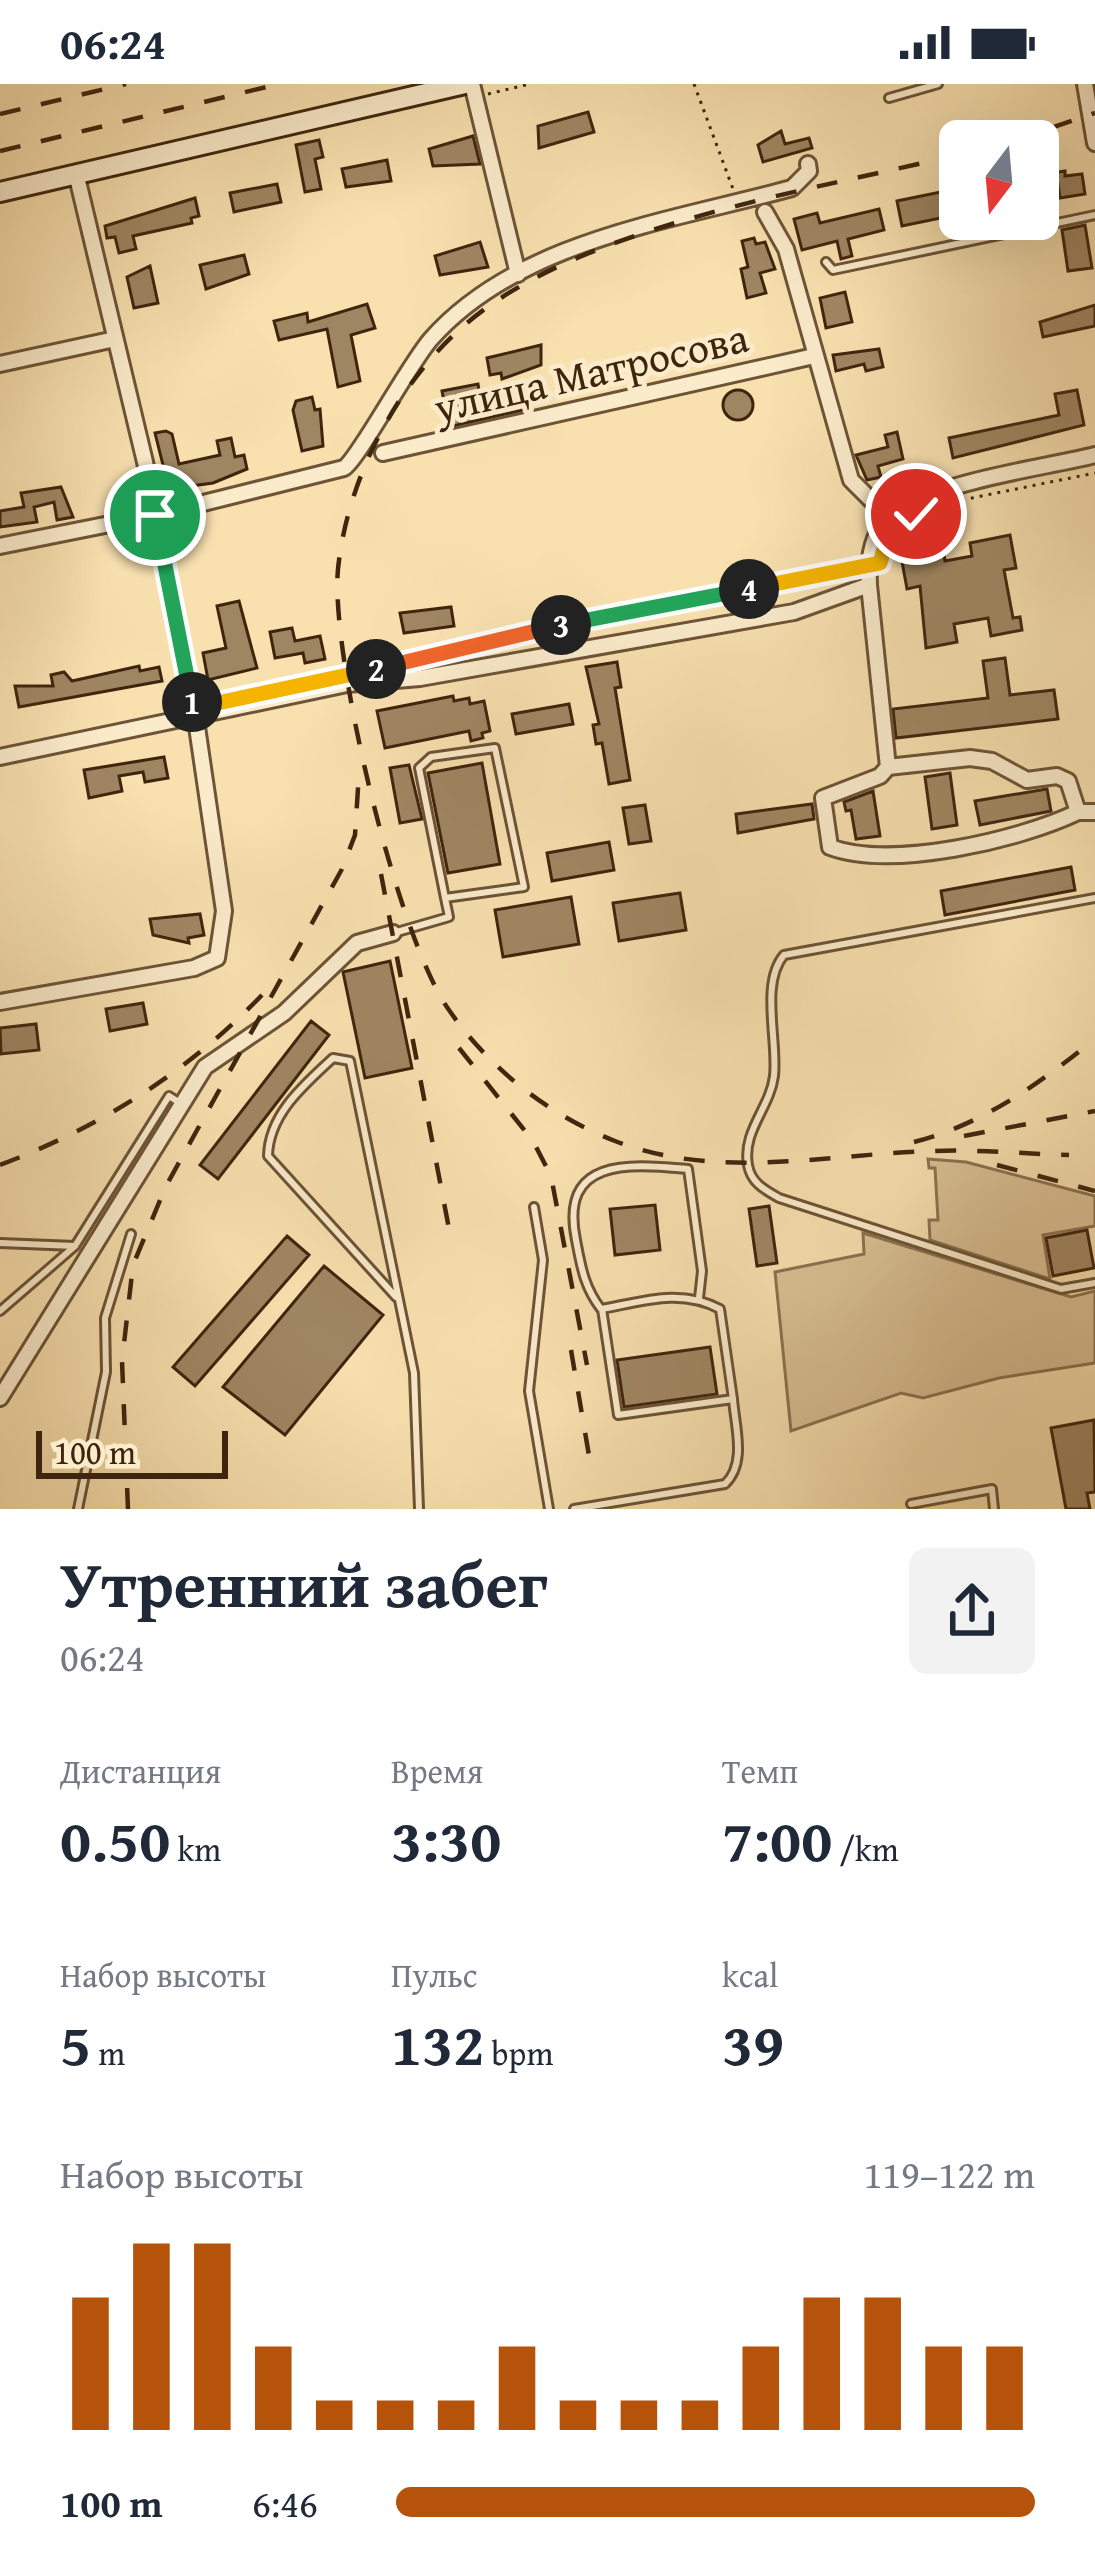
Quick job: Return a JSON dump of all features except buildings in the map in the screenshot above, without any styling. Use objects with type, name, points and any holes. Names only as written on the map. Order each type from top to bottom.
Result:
[{"type":"main road","points":[[0,192],[468,84]]},
{"type":"street","points":[[468,84],[518,274]]},
{"type":"street","points":[[1085,84],[1095,143]]},
{"type":"street","points":[[0,546],[155,515],[354,462],[374,420],[432,337],[518,274],[595,242],[792,188],[809,171],[808,164]]},
{"type":"street","points":[[0,1002],[194,968],[217,958],[224,911],[196,720],[155,515],[76,173]]},
{"type":"street","points":[[765,212],[786,249],[851,480],[889,518]]},
{"type":"street","points":[[0,364],[115,339]]},
{"type":"street","name":"улица Матросова","points":[[383,454],[814,356]]},
{"type":"street","points":[[888,766],[970,758],[992,761],[1027,780],[1057,776],[1068,781],[1087,812],[946,848],[871,857],[830,847],[824,798],[880,776],[888,766],[868,565],[889,518],[947,490],[1095,455]]},
{"type":"street","points":[[0,757],[196,720],[347,684],[420,678],[794,612],[869,585]]},
{"type":"street","points":[[0,1398],[205,1067],[222,1051],[284,1013],[357,943],[393,933]]},
{"type":"lane","points":[[889,98],[938,84]]},
{"type":"lane","points":[[826,262],[833,271],[1095,215]]},
{"type":"lane","points":[[393,933],[449,916],[445,898],[419,768],[431,757],[495,748],[524,886],[445,898]]},
{"type":"lane","points":[[1095,898],[784,955],[774,977],[774,1073],[769,1099],[748,1142],[747,1164],[760,1188],[779,1198],[1061,1288],[1095,1283]]},
{"type":"lane","points":[[396,1297],[268,1156],[268,1133],[298,1091],[333,1058],[350,1061],[414,1372],[419,1509]]},
{"type":"lane","points":[[0,1311],[75,1246],[170,1096],[182,1104]]},
{"type":"lane","points":[[699,1298],[702,1271],[688,1169],[635,1164],[592,1175],[578,1190],[572,1209],[586,1291],[602,1309],[618,1415],[733,1399]]},
{"type":"lane","points":[[534,1207],[543,1260],[529,1391],[549,1509]]},
{"type":"lane","points":[[78,1509],[106,1372],[105,1318],[131,1234]]},
{"type":"lane","points":[[0,1243],[75,1246]]},
{"type":"lane","points":[[574,1509],[725,1484],[736,1474],[733,1399],[720,1309],[699,1298],[674,1296],[602,1309]]},
{"type":"lane","points":[[911,1504],[992,1490],[994,1509]]},
{"type":"path","points":[[694,84],[738,203]]},
{"type":"path","points":[[958,500],[1095,472]]},
{"type":"path","points":[[364,671],[579,620],[868,565]]},
{"type":"shaded area","points":[[928,1159],[966,1162],[1095,1196],[1095,1226],[1043,1235],[1050,1279],[930,1240],[929,1220],[938,1220],[935,1168],[929,1168]]},
{"type":"shaded area","points":[[863,1233],[1071,1297],[1095,1291],[1095,1363],[999,1378],[923,1398],[901,1393],[791,1431],[775,1272],[864,1254]]},
{"type":"railway","points":[[0,114],[126,84]]},
{"type":"railway","points":[[0,151],[279,84]]},
{"type":"railway","points":[[1059,125],[1095,113]]},
{"type":"railway","points":[[939,159],[765,199],[628,238],[507,294],[459,330],[414,380],[363,470],[338,569],[345,665],[371,796],[429,974],[449,1010],[482,1051],[522,1088],[566,1118],[654,1153],[733,1163],[950,1151],[1069,1155]]},
{"type":"railway","points":[[128,1509],[122,1361],[133,1265],[166,1186],[342,869],[355,835],[359,773]]},
{"type":"railway","points":[[381,874],[450,1234]]},
{"type":"railway","points":[[0,1165],[73,1133],[140,1095],[203,1049],[262,995]]},
{"type":"railway","points":[[914,1142],[1010,1100],[1095,1039]]},
{"type":"railway","points":[[459,1048],[533,1141],[551,1176],[587,1365]]},
{"type":"railway","points":[[964,1136],[1095,1111]]},
{"type":"railway","points":[[997,1165],[1095,1191]]},
{"type":"railway","points":[[571,1350],[592,1473]]},
{"type":"route","points":[[155,515],[193,706],[350,675],[579,620],[880,563],[887,539],[916,514]]}]
